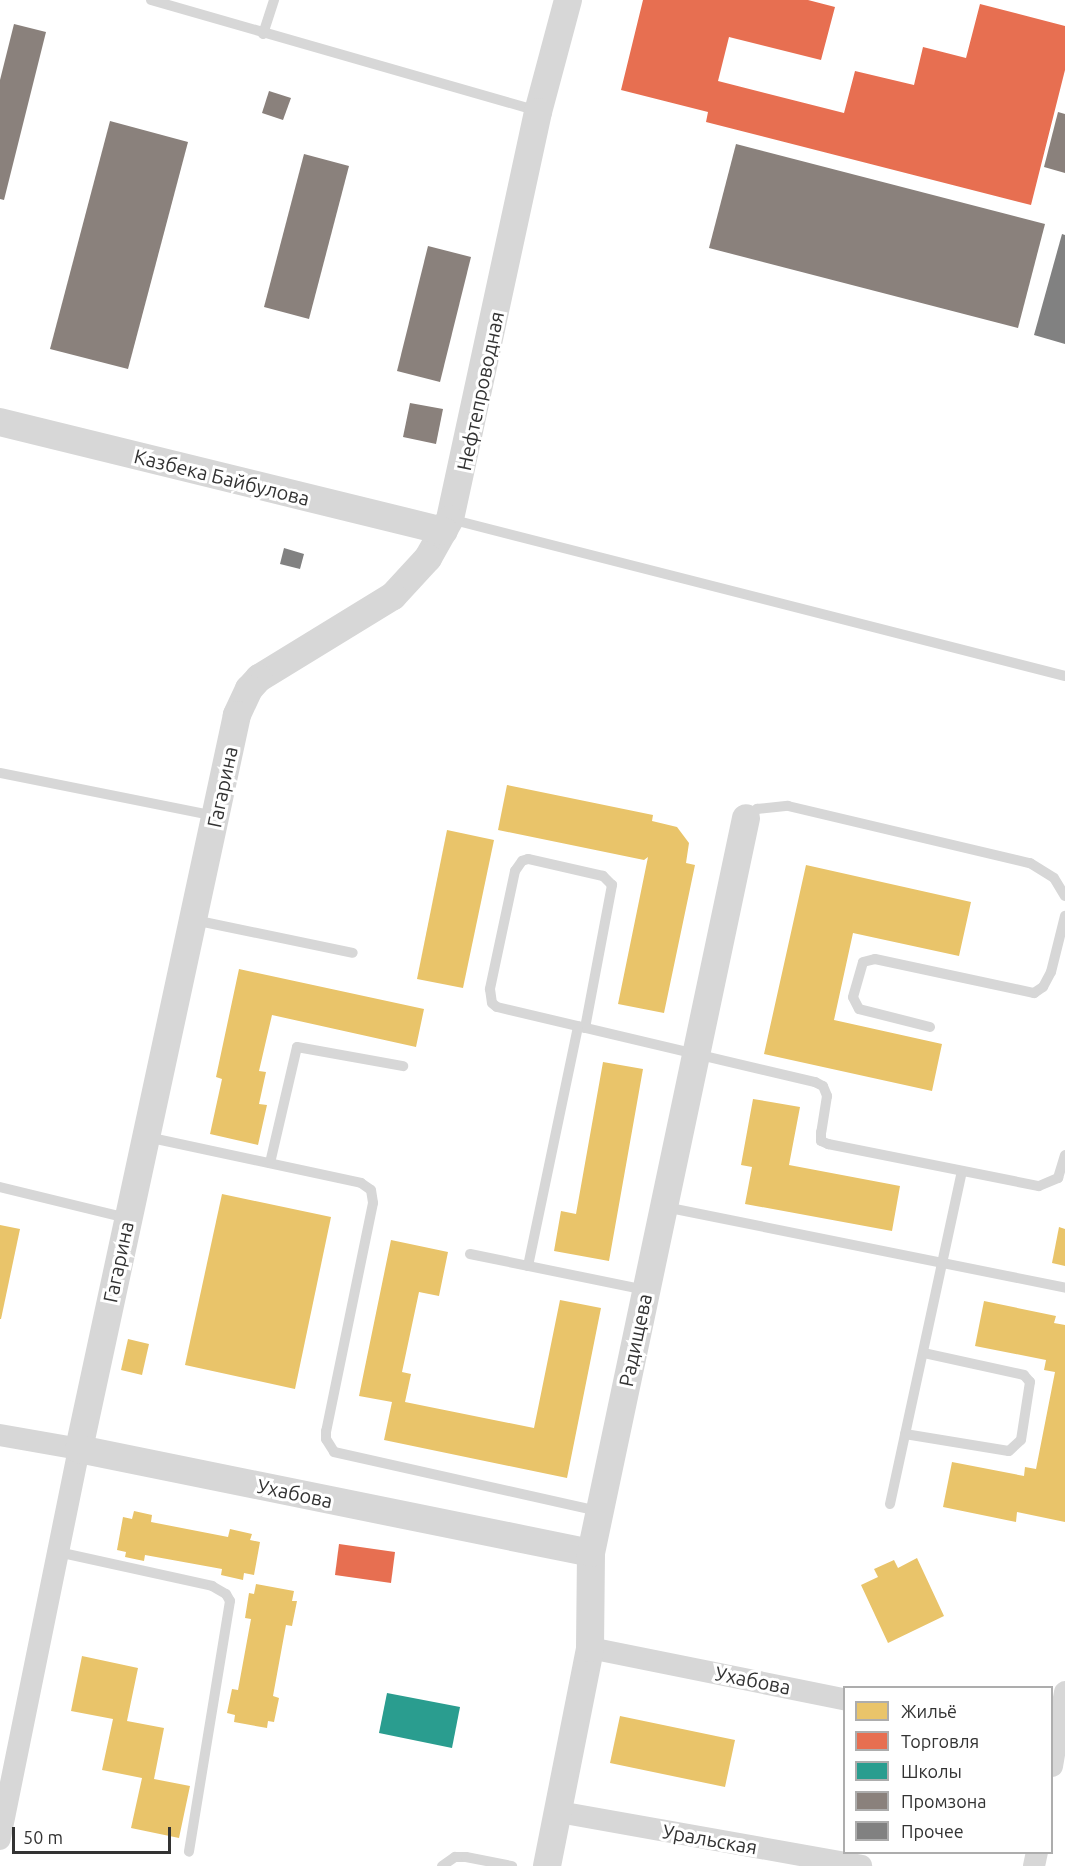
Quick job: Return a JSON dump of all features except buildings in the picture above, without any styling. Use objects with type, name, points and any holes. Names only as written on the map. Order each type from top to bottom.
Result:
[{"type":"street","name":"Нефтепроводная","points":[[249,689],[272,668],[393,596],[428,558],[447,525],[538,112],[568,0]]},
{"type":"street","name":"Казбека Байбулова","points":[[0,422],[447,525]]},
{"type":"street","name":"Гагарина","points":[[0,1839],[5,1784],[58,1552],[237,715],[249,689]]},
{"type":"street","name":"Радищева","points":[[547,1866],[590,1648],[591,1553],[746,818]]},
{"type":"street","name":"Ухабова","points":[[0,1435],[591,1553]]},
{"type":"street","name":"Ухабова","points":[[590,1648],[843,1699]]},
{"type":"street","points":[[1054,1740],[1065,1692]]},
{"type":"street","name":"Уральская","points":[[559,1812],[861,1866]]},
{"type":"lane","points":[[151,0],[538,112]]},
{"type":"lane","points":[[263,34],[274,0]]},
{"type":"lane","points":[[447,525],[1065,676]]},
{"type":"lane","points":[[0,773],[216,816]]},
{"type":"lane","points":[[746,818],[757,809],[788,806],[1030,863],[1054,878],[1065,896]]},
{"type":"lane","points":[[528,1266],[582,1027],[612,885],[603,876],[528,859],[522,861],[515,871],[490,989],[492,1003],[582,1027],[823,1086],[827,1096],[821,1141],[828,1144],[1039,1186],[1058,1178],[1065,1155]]},
{"type":"lane","points":[[930,1027],[859,1009],[853,997],[863,962],[875,959],[1034,993],[1043,987],[1051,972],[1065,916]]},
{"type":"lane","points":[[194,920],[353,953]]},
{"type":"lane","points":[[270,1163],[297,1047],[403,1066]]},
{"type":"lane","points":[[146,1137],[361,1183],[373,1196],[326,1431],[334,1452],[599,1511]]},
{"type":"lane","points":[[890,1503],[962,1172]]},
{"type":"lane","points":[[0,1187],[128,1218]]},
{"type":"lane","points":[[665,1207],[1065,1288]]},
{"type":"lane","points":[[470,1254],[646,1290]]},
{"type":"lane","points":[[905,1434],[1009,1451],[1021,1440],[1030,1382],[1024,1375],[924,1353]]},
{"type":"lane","points":[[58,1552],[212,1586],[226,1594],[230,1602],[189,1852]]},
{"type":"lane","points":[[442,1866],[455,1857],[466,1857],[512,1866]]}]
